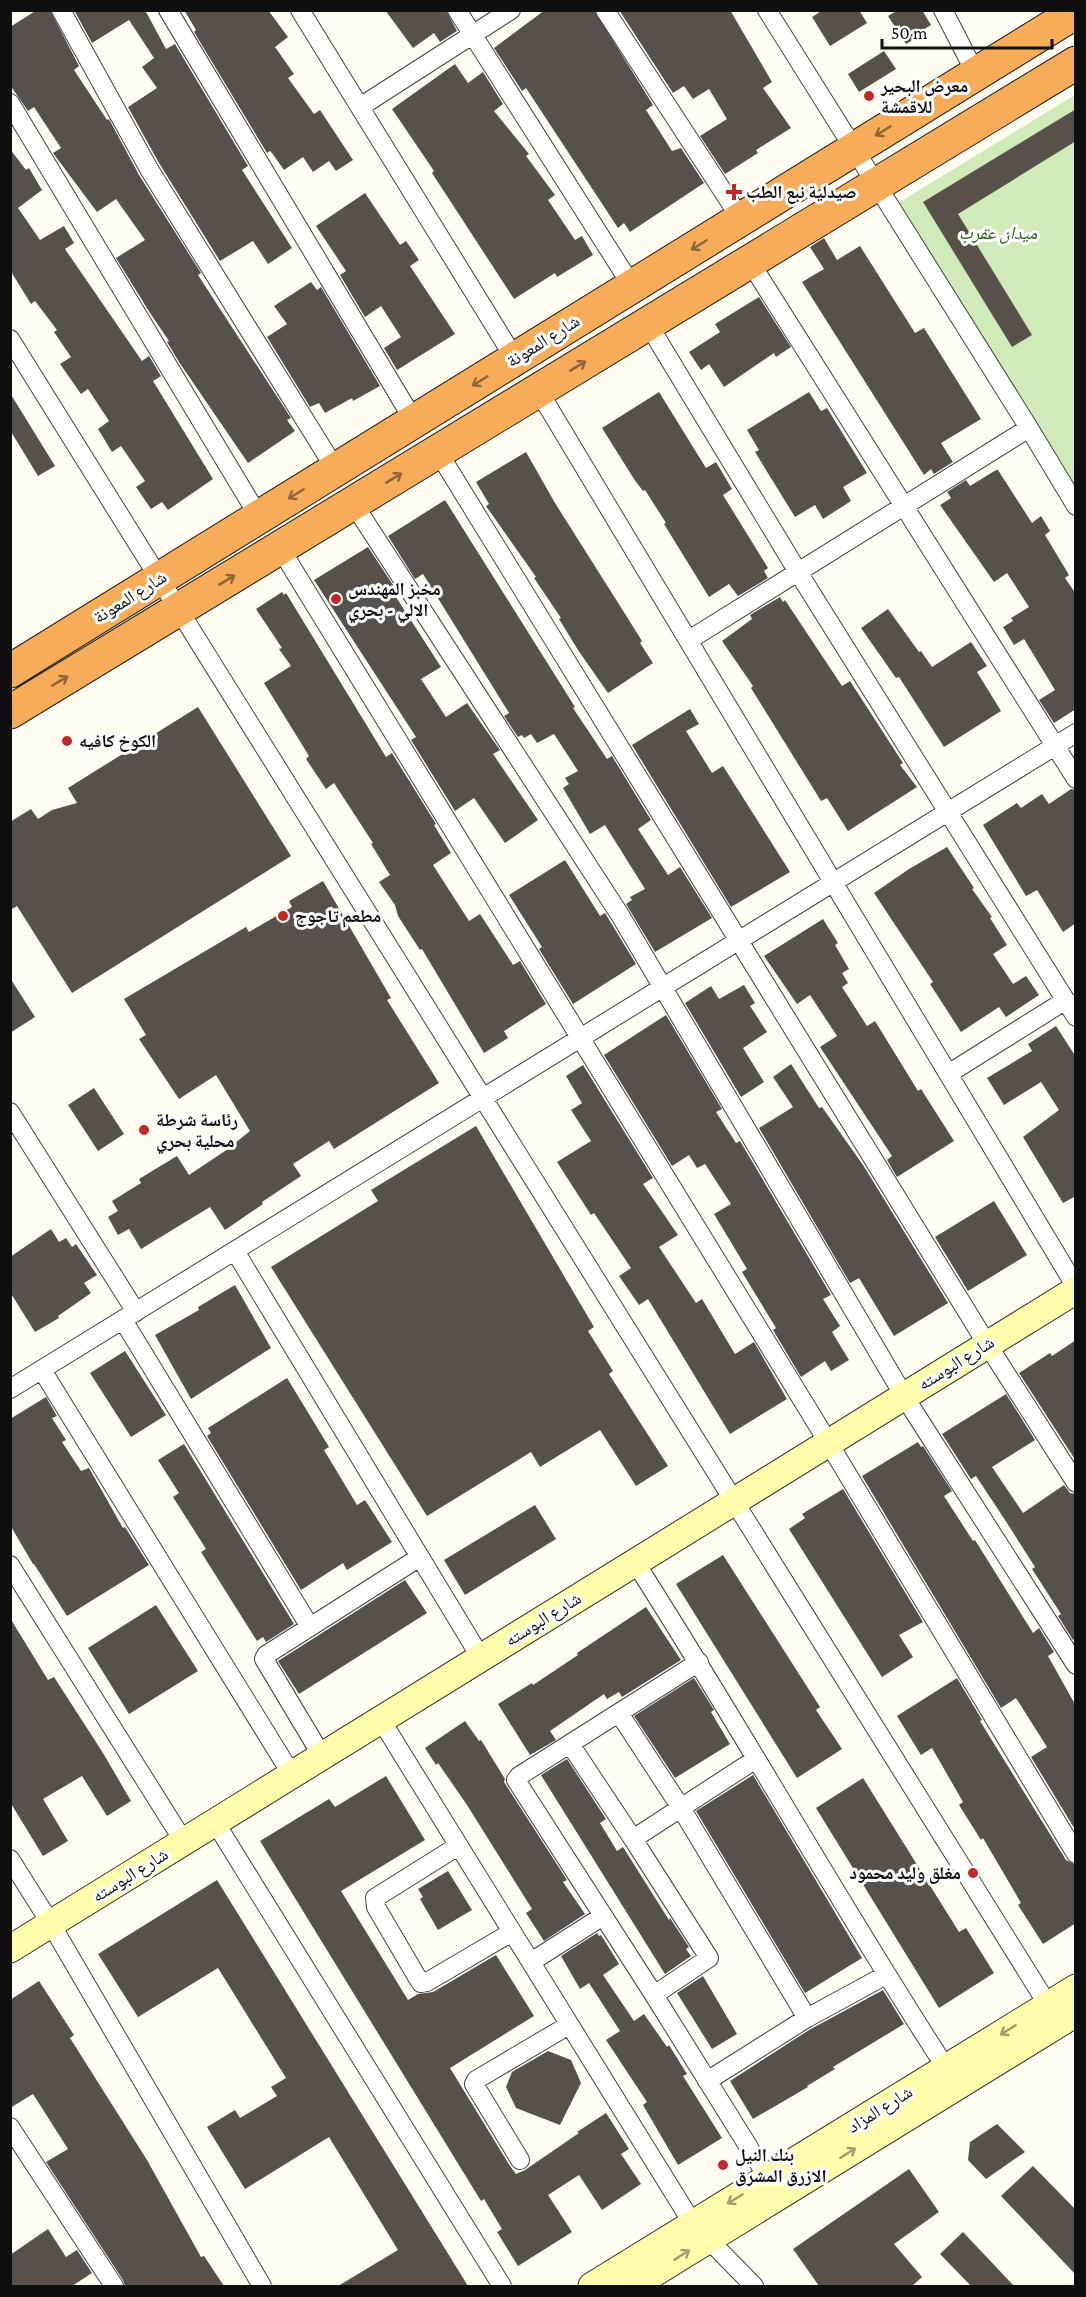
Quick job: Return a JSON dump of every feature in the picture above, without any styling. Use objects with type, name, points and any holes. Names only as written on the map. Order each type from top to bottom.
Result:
[{"type":"highway","name":"شارع المعونة","points":[[10,671],[1076,12]]},
{"type":"highway","name":"شارع المعونة","points":[[10,712],[1076,63]]},
{"type":"street","points":[[61,10],[149,170],[336,470]]},
{"type":"street","points":[[168,10],[414,421]]},
{"type":"street","points":[[300,10],[515,358]]},
{"type":"street","points":[[457,10],[632,286]]},
{"type":"street","points":[[360,108],[511,10]]},
{"type":"street","points":[[605,10],[741,219]]},
{"type":"street","points":[[767,10],[1076,506]]},
{"type":"street","points":[[943,10],[976,74]]},
{"type":"street","points":[[10,103],[259,517]]},
{"type":"street","points":[[750,262],[1076,779]]},
{"type":"street","points":[[648,324],[798,572],[1076,1017]]},
{"type":"street","points":[[10,339],[1048,2005],[1076,2013]]},
{"type":"street","points":[[538,390],[1076,1288]]},
{"type":"street","points":[[689,640],[1029,428]]},
{"type":"street","points":[[438,452],[987,1344],[1076,1483]]},
{"type":"street","points":[[353,503],[620,915],[904,1396],[1076,1665]]},
{"type":"street","points":[[280,548],[828,1442],[1076,1854]]},
{"type":"street","points":[[10,1389],[1076,733]]},
{"type":"street","points":[[948,1074],[1065,1000]]},
{"type":"street","points":[[10,1112],[310,1627]]},
{"type":"street","points":[[235,1251],[481,1658]]},
{"type":"street","name":"شارع البوسته","points":[[10,1949],[1076,1288]]},
{"type":"street","points":[[42,1370],[292,1775]]},
{"type":"street","points":[[322,1756],[264,1659],[420,1557]]},
{"type":"street","points":[[635,1562],[699,1662],[886,1975],[946,2068]]},
{"type":"street","points":[[10,1565],[183,1842]]},
{"type":"street","points":[[699,1662],[516,1780],[768,2178]]},
{"type":"street","points":[[618,1713],[681,1808],[807,2018]]},
{"type":"street","points":[[381,1720],[700,2232],[754,2286]]},
{"type":"street","points":[[570,1744],[709,1958],[654,1995]]},
{"type":"street","points":[[633,1839],[756,1759]]},
{"type":"street","points":[[215,1822],[502,2286]]},
{"type":"street","points":[[458,1846],[375,1898],[376,1907],[417,1977],[421,1983],[427,1982],[512,1932]]},
{"type":"street","points":[[10,1859],[51,1924],[262,2286]]},
{"type":"street","points":[[531,1962],[603,1916]]},
{"type":"street","points":[[707,2081],[807,2018],[886,1975]]},
{"type":"street","name":"شارع المزاد","points":[[633,2286],[768,2178],[1076,1989]]},
{"type":"street","name":"شارع المزاد","points":[[591,2286],[700,2232],[1076,2013]]},
{"type":"street","points":[[520,2160],[474,2084],[476,2080],[569,2025]]},
{"type":"street","points":[[10,2127],[114,2286]]},
{"type":"green space","name":"ميدان عقرب","points":[[1075,95],[1075,510],[890,208]]},
{"type":"building","points":[[37,10],[50,10],[79,66],[74,70],[107,120],[109,119],[139,175],[201,273],[198,275],[291,418],[287,420],[295,431],[248,463],[179,362],[167,342],[169,341],[116,258],[145,240],[116,199],[97,212],[53,153],[61,148],[34,107],[28,111],[10,85],[10,27]]},
{"type":"building","points":[[74,10],[145,10],[166,49],[175,44],[248,166],[242,170],[292,248],[268,264],[253,241],[220,261],[159,163],[128,107],[157,88],[142,67],[154,58],[129,20],[92,43]]},
{"type":"building","points":[[184,10],[268,10],[288,37],[275,47],[294,74],[288,78],[314,114],[320,110],[353,160],[336,171],[329,161],[313,172],[303,157],[284,170],[270,151],[267,153],[194,32],[196,30]]},
{"type":"building","points":[[385,10],[446,10],[457,31],[440,42],[434,33],[413,48]]},
{"type":"building","points":[[545,10],[594,10],[653,105],[646,110],[672,151],[681,148],[704,183],[630,232],[624,223],[618,228],[526,88],[522,91],[494,48]]},
{"type":"building","points":[[619,10],[730,10],[772,82],[763,88],[791,128],[756,150],[758,153],[725,174],[700,136],[727,119],[709,89],[693,99],[684,86],[673,93]]},
{"type":"building","points":[[823,10],[859,10],[867,23],[830,46],[812,17]]},
{"type":"building","points":[[898,10],[922,10],[931,25],[921,31],[923,34],[906,44],[888,16]]},
{"type":"building","points":[[884,51],[896,69],[859,92],[848,74]]},
{"type":"building","points":[[455,64],[468,83],[483,72],[503,104],[494,111],[529,154],[526,156],[555,195],[548,200],[575,240],[582,236],[593,255],[557,277],[555,273],[514,299],[432,173],[434,171],[392,109]]},
{"type":"building","points":[[1076,109],[1076,141],[958,214],[1032,335],[1012,347],[923,202]]},
{"type":"building","points":[[10,149],[26,170],[29,168],[42,190],[18,208],[40,240],[64,226],[74,243],[65,249],[142,361],[149,356],[161,376],[153,381],[213,479],[168,510],[162,502],[151,509],[136,487],[145,481],[121,446],[112,452],[98,429],[109,421],[88,389],[81,394],[60,364],[71,357],[54,332],[57,330],[35,301],[31,304],[10,270]]},
{"type":"building","points":[[365,193],[400,245],[406,241],[419,260],[410,266],[455,334],[397,370],[384,348],[401,337],[381,306],[365,317],[340,275],[346,271],[316,226]]},
{"type":"building","points":[[824,238],[837,260],[860,246],[915,333],[924,328],[981,419],[941,443],[953,462],[934,474],[931,469],[924,475],[802,282],[824,269],[810,247]]},
{"type":"building","points":[[311,282],[317,290],[321,287],[380,386],[325,413],[319,403],[310,407],[267,337],[287,324],[274,306]]},
{"type":"building","points":[[759,297],[791,347],[776,357],[774,353],[724,387],[709,364],[701,370],[689,352],[720,332],[715,324]]},
{"type":"building","points":[[659,392],[706,468],[716,462],[732,489],[723,495],[768,568],[764,571],[768,578],[738,596],[729,584],[709,597],[664,524],[666,523],[645,490],[643,491],[634,479],[602,428]]},
{"type":"building","points":[[809,392],[821,411],[827,408],[867,473],[843,487],[851,501],[823,519],[815,505],[795,517],[755,452],[759,450],[747,430]]},
{"type":"building","points":[[10,393],[55,466],[38,476],[10,430]]},
{"type":"building","points":[[526,452],[555,503],[642,641],[640,643],[653,663],[608,693],[578,650],[559,619],[561,618],[534,578],[536,577],[486,506],[489,504],[476,482]]},
{"type":"building","points":[[996,470],[1032,523],[1041,516],[1050,531],[1045,535],[1069,575],[1065,578],[1076,594],[1076,709],[1054,723],[1039,700],[1055,690],[1024,639],[1014,645],[1003,627],[1013,621],[1011,618],[1029,607],[1007,573],[994,582],[940,505],[951,498],[947,492],[966,480],[970,486]]},
{"type":"building","points":[[445,500],[575,707],[573,708],[607,759],[612,756],[651,820],[638,829],[668,875],[680,867],[712,918],[655,952],[626,904],[632,900],[630,897],[645,889],[605,825],[590,834],[563,788],[569,784],[565,778],[578,771],[554,734],[537,743],[531,734],[524,738],[522,735],[518,737],[504,716],[509,713],[423,574],[415,579],[388,536]]},
{"type":"building","points":[[368,547],[397,591],[394,594],[441,667],[421,679],[446,717],[467,703],[500,750],[493,754],[538,820],[505,843],[474,798],[455,811],[411,740],[416,737],[314,580]]},
{"type":"building","points":[[282,592],[284,595],[286,593],[386,757],[392,753],[436,824],[434,825],[451,853],[433,865],[469,921],[480,914],[513,965],[520,961],[546,1004],[504,1031],[508,1038],[484,1053],[379,882],[390,875],[371,844],[373,843],[334,783],[326,789],[306,759],[309,756],[264,683],[291,666],[256,609]]},
{"type":"building","points":[[780,597],[783,602],[785,600],[842,686],[850,681],[903,763],[900,765],[917,787],[848,831],[827,798],[821,801],[751,688],[753,686],[722,641],[752,619],[750,615]]},
{"type":"building","points":[[888,609],[932,667],[971,642],[987,666],[977,672],[1001,711],[944,747],[899,677],[896,678],[861,628]]},
{"type":"building","points":[[198,707],[291,856],[72,993],[17,906],[10,910],[10,822],[31,809],[38,819],[52,810],[77,803],[68,788]]},
{"type":"building","points":[[690,709],[699,724],[686,731],[712,773],[723,766],[790,872],[731,907],[632,745]]},
{"type":"building","points":[[1071,789],[1076,790],[1076,923],[1063,932],[1037,890],[1026,896],[983,825],[1017,803],[1021,808],[1042,794],[1049,804]]},
{"type":"building","points":[[947,847],[992,917],[990,918],[1007,945],[993,954],[1013,984],[1026,976],[1039,995],[1006,1017],[999,1007],[961,1032],[930,984],[933,982],[874,893]]},
{"type":"building","points":[[565,860],[600,916],[605,913],[636,964],[573,1004],[539,949],[542,947],[509,895]]},
{"type":"building","points":[[323,881],[391,998],[387,1000],[439,1083],[334,1149],[329,1141],[293,1164],[301,1176],[225,1230],[210,1207],[141,1249],[129,1229],[118,1235],[108,1217],[118,1211],[112,1201],[141,1183],[139,1179],[177,1156],[189,1175],[250,1131],[216,1075],[179,1099],[139,1039],[146,1035],[124,999],[246,927],[249,932],[292,907],[289,901]]},
{"type":"building","points":[[823,919],[838,943],[835,945],[849,969],[842,973],[848,983],[842,987],[867,1026],[875,1021],[918,1091],[921,1089],[954,1141],[897,1177],[887,1160],[892,1156],[820,1047],[837,1036],[810,995],[797,1004],[764,956]]},
{"type":"building","points":[[10,978],[35,1017],[10,1033]]},
{"type":"building","points":[[744,985],[755,1003],[750,1006],[767,1032],[743,1048],[764,1082],[741,1097],[685,1003],[711,986],[719,999]]},
{"type":"building","points":[[666,1015],[722,1109],[716,1112],[736,1143],[740,1141],[831,1295],[823,1299],[840,1326],[832,1332],[849,1360],[831,1371],[825,1361],[801,1377],[773,1330],[776,1328],[742,1272],[747,1269],[714,1214],[731,1204],[705,1164],[697,1168],[689,1155],[672,1166],[604,1055]]},
{"type":"building","points":[[1056,1026],[1076,1057],[1076,1196],[1063,1203],[1023,1137],[1059,1110],[1041,1082],[1004,1105],[987,1078],[1032,1051],[1028,1044]]},
{"type":"building","points":[[791,1064],[819,1108],[822,1107],[863,1165],[948,1303],[894,1336],[859,1278],[850,1283],[759,1128],[793,1107],[773,1077]]},
{"type":"building","points":[[583,1065],[653,1178],[643,1184],[678,1235],[659,1247],[696,1303],[702,1299],[735,1354],[754,1342],[787,1399],[730,1434],[648,1299],[639,1305],[619,1276],[631,1268],[594,1213],[591,1215],[557,1162],[591,1141],[571,1110],[582,1103],[566,1076]]},
{"type":"building","points":[[94,1088],[124,1134],[98,1151],[68,1105]]},
{"type":"building","points":[[476,1126],[594,1327],[588,1331],[613,1371],[609,1374],[668,1466],[636,1486],[600,1430],[540,1467],[531,1452],[427,1516],[271,1267],[378,1201],[371,1190]]},
{"type":"building","points":[[994,1201],[1027,1255],[968,1291],[935,1237]]},
{"type":"building","points":[[51,1229],[59,1242],[66,1238],[72,1247],[76,1244],[97,1275],[84,1283],[91,1293],[58,1316],[59,1318],[35,1332],[10,1292],[10,1257]]},
{"type":"building","points":[[235,1285],[271,1348],[191,1399],[155,1335],[199,1310],[198,1307]]},
{"type":"building","points":[[1076,1340],[1076,1461],[1019,1373],[1050,1353],[1052,1356]]},
{"type":"building","points":[[125,1351],[166,1415],[131,1437],[90,1373]]},
{"type":"building","points":[[287,1378],[329,1447],[324,1450],[357,1505],[365,1500],[392,1542],[347,1570],[343,1563],[301,1590],[207,1436],[211,1433],[208,1428]]},
{"type":"building","points":[[1006,1394],[1035,1440],[992,1467],[1023,1513],[1064,1485],[1070,1493],[1076,1494],[1076,1638],[1073,1640],[1058,1616],[1061,1614],[1032,1569],[1035,1567],[976,1476],[971,1479],[942,1434]]},
{"type":"building","points":[[46,1397],[57,1416],[52,1418],[66,1440],[62,1442],[81,1471],[89,1468],[123,1528],[125,1527],[149,1565],[67,1616],[10,1525],[10,1419]]},
{"type":"building","points":[[918,1442],[921,1447],[923,1446],[952,1491],[944,1496],[973,1541],[975,1540],[1033,1633],[1039,1628],[1054,1652],[1048,1656],[1076,1706],[1076,1831],[1031,1757],[1047,1747],[1016,1698],[1001,1708],[862,1476]]},
{"type":"building","points":[[184,1444],[294,1624],[266,1642],[263,1637],[257,1641],[201,1552],[206,1549],[173,1497],[179,1493],[158,1460]]},
{"type":"building","points":[[843,1489],[923,1622],[899,1635],[913,1657],[882,1677],[789,1529],[805,1518],[802,1514]]},
{"type":"building","points":[[535,1505],[556,1539],[465,1595],[444,1560]]},
{"type":"building","points":[[723,1555],[820,1707],[816,1710],[842,1749],[797,1778],[676,1584]]},
{"type":"building","points":[[405,1580],[427,1613],[299,1694],[278,1661]]},
{"type":"building","points":[[156,1605],[198,1671],[129,1714],[88,1648]]},
{"type":"building","points":[[646,1607],[681,1660],[622,1697],[619,1692],[607,1699],[604,1694],[550,1731],[556,1740],[530,1755],[498,1704],[532,1683],[533,1685]]},
{"type":"building","points":[[10,1618],[48,1680],[54,1677],[131,1801],[107,1816],[82,1776],[43,1799],[68,1841],[43,1856],[10,1802]]},
{"type":"building","points":[[694,1678],[714,1710],[711,1712],[730,1744],[675,1778],[634,1716]]},
{"type":"building","points":[[957,1678],[982,1720],[980,1721],[1066,1860],[1076,1865],[1076,1923],[1043,1944],[1018,1905],[1021,1903],[983,1838],[981,1840],[959,1805],[963,1802],[932,1748],[921,1755],[897,1716]]},
{"type":"building","points":[[465,1721],[479,1741],[481,1740],[505,1779],[504,1782],[567,1880],[563,1882],[585,1914],[544,1941],[526,1913],[532,1909],[467,1805],[425,1748]]},
{"type":"building","points":[[567,1759],[606,1819],[600,1823],[617,1851],[623,1847],[669,1920],[670,1918],[689,1947],[686,1949],[691,1956],[665,1974],[541,1775]]},
{"type":"building","points":[[753,1775],[862,1958],[805,1993],[696,1811]]},
{"type":"building","points":[[386,1776],[425,1840],[341,1891],[408,2000],[418,1994],[433,1992],[496,1955],[534,2016],[450,2068],[510,2166],[516,2174],[525,2170],[606,2113],[629,2149],[621,2154],[641,2184],[602,2210],[579,2175],[548,2195],[572,2232],[518,2266],[497,2232],[502,2229],[484,2199],[481,2201],[260,1841],[329,1799],[335,1807]]},
{"type":"building","points":[[863,1778],[959,1932],[966,1928],[994,1973],[939,2008],[816,1808]]},
{"type":"building","points":[[448,1871],[472,1910],[438,1930],[420,1899],[423,1897],[418,1889]]},
{"type":"building","points":[[217,1880],[468,2286],[338,2286],[398,2250],[329,2137],[245,2189],[207,2127],[235,2110],[240,2118],[277,2096],[271,2087],[286,2078],[218,1968],[138,2017],[98,1954]]},
{"type":"building","points":[[597,1933],[601,1935],[619,1964],[603,1975],[634,2021],[644,2014],[667,2047],[669,2045],[687,2074],[683,2076],[722,2138],[678,2165],[643,2105],[647,2102],[606,2040],[620,2031],[589,1983],[580,1989],[561,1956]]},
{"type":"building","points":[[703,1976],[737,2034],[712,2049],[677,1993]]},
{"type":"building","points":[[39,1981],[74,2035],[70,2038],[147,2160],[201,2257],[204,2256],[224,2286],[125,2286],[46,2162],[68,2149],[33,2094],[10,2108],[10,2000]]},
{"type":"building","points":[[883,1990],[904,2024],[833,2067],[835,2069],[808,2087],[753,2119],[730,2081],[809,2030]]},
{"type":"building","points":[[548,2051],[571,2060],[581,2083],[560,2125],[516,2108],[506,2087],[512,2072]]},
{"type":"building","points":[[997,2124],[1025,2152],[986,2179],[968,2160],[970,2142]]},
{"type":"building","points":[[1033,2166],[1076,2210],[1076,2275],[1001,2196]]},
{"type":"building","points":[[909,2169],[939,2212],[894,2244],[922,2277],[912,2286],[819,2286],[793,2249]]},
{"type":"building","points":[[48,2229],[66,2257],[77,2250],[92,2273],[72,2286],[10,2286],[10,2255]]},
{"type":"building","points":[[963,2232],[1014,2286],[971,2286],[940,2254]]},
{"type":"place","name":"معرض البحير للاقمشة","points":[[869,96]]},
{"type":"place","name":"صيدلية نبع الطب","points":[[734,192]]},
{"type":"place","name":"مخبز المهندس الالي - بحري","points":[[336,599]]},
{"type":"place","name":"الكوخ كافيه","points":[[67,741]]},
{"type":"place","name":"مطعم تاجوج","points":[[283,916]]},
{"type":"place","name":"رئاسة شرطة محلية بحري","points":[[144,1130]]},
{"type":"place","name":"مغلق وليد محمود","points":[[973,1873]]},
{"type":"place","name":"بنك النيل الازرق المشرق","points":[[723,2165]]}]
